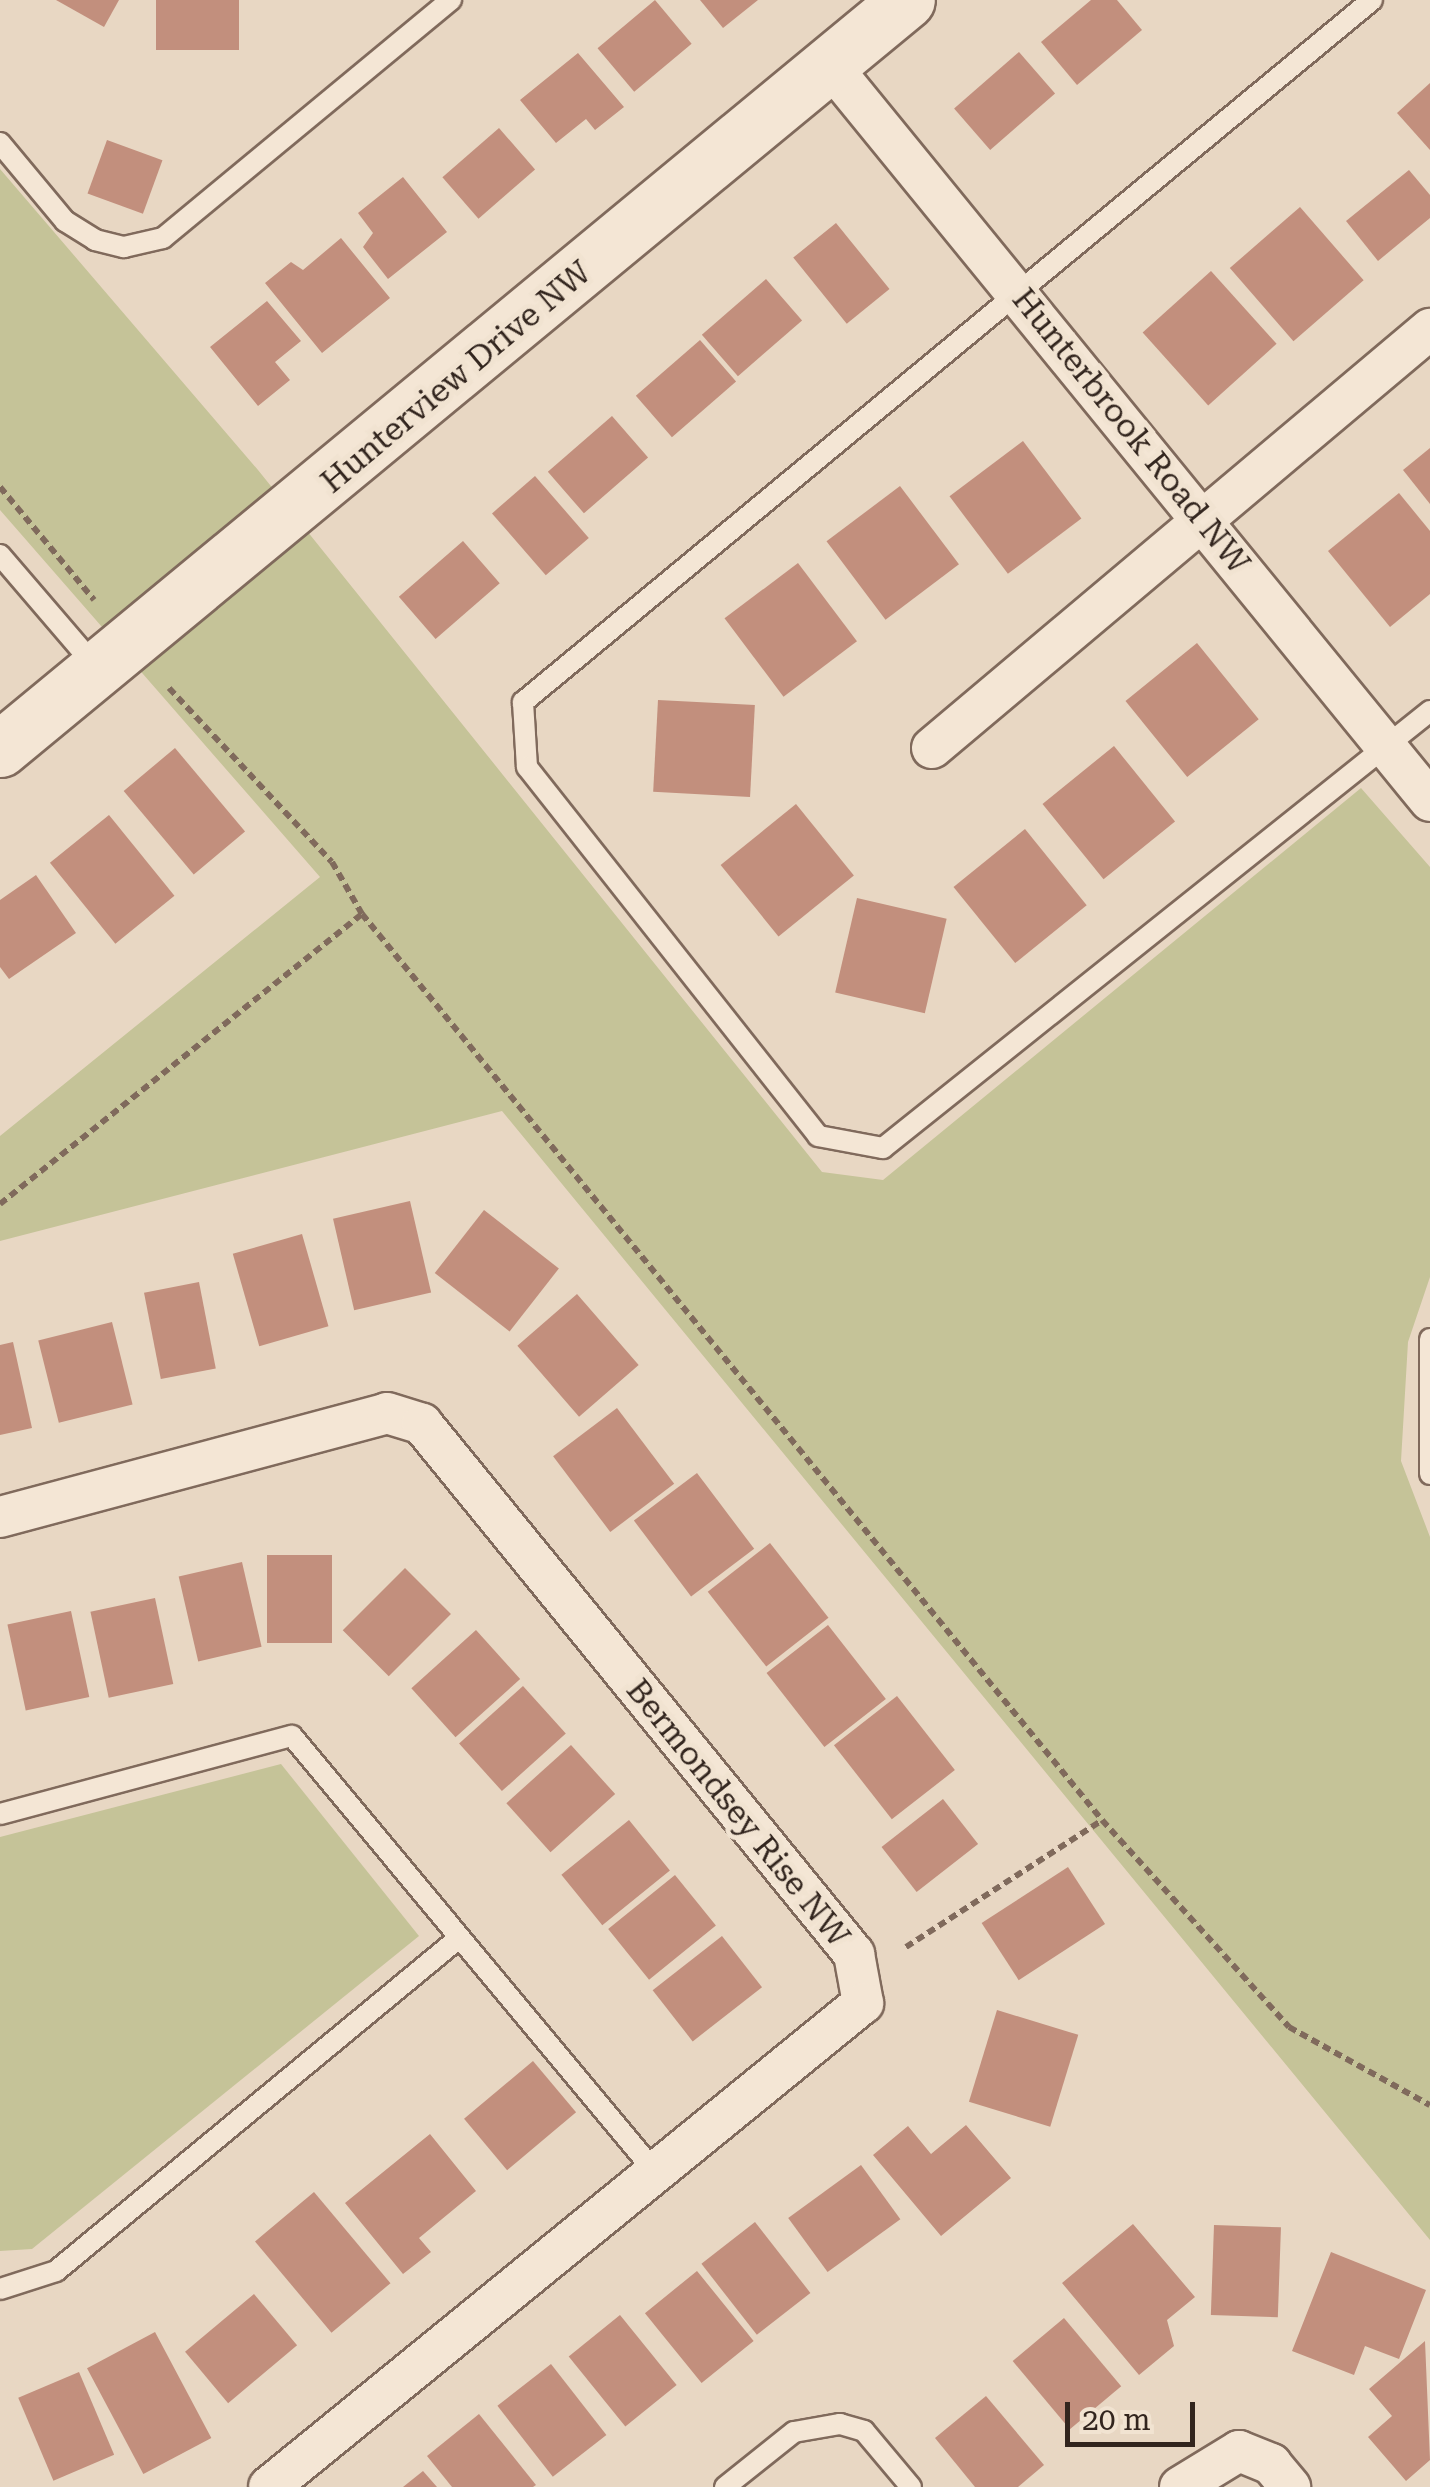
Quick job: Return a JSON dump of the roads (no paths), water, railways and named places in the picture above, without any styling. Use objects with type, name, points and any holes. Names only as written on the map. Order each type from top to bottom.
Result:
[{"type":"street","name":"Hunterview Drive NW","points":[[0,749],[102,673],[907,0]]},
{"type":"street","name":"Hunterbrook Road NW","points":[[829,64],[1430,801]]},
{"type":"street","points":[[932,748],[1430,329]]},
{"type":"street","name":"Bermondsey Rise NW","points":[[0,1517],[387,1413],[422,1424],[854,1954],[863,2003],[269,2487]]},
{"type":"street","points":[[1180,2487],[1239,2451],[1271,2464],[1290,2487]]},
{"type":"lane","points":[[0,143],[66,221],[95,240],[124,247],[163,238],[451,0]]},
{"type":"lane","points":[[1372,0],[1015,290],[524,702],[526,767],[818,1136],[883,1148],[1430,711]]},
{"type":"lane","points":[[0,555],[102,673]]},
{"type":"lane","points":[[1430,1339],[1430,1474]]},
{"type":"lane","points":[[0,1814],[292,1736],[656,2173]]},
{"type":"lane","points":[[0,2288],[56,2272],[458,1938]]},
{"type":"lane","points":[[724,2487],[794,2432],[830,2424],[864,2431],[910,2487]]}]
